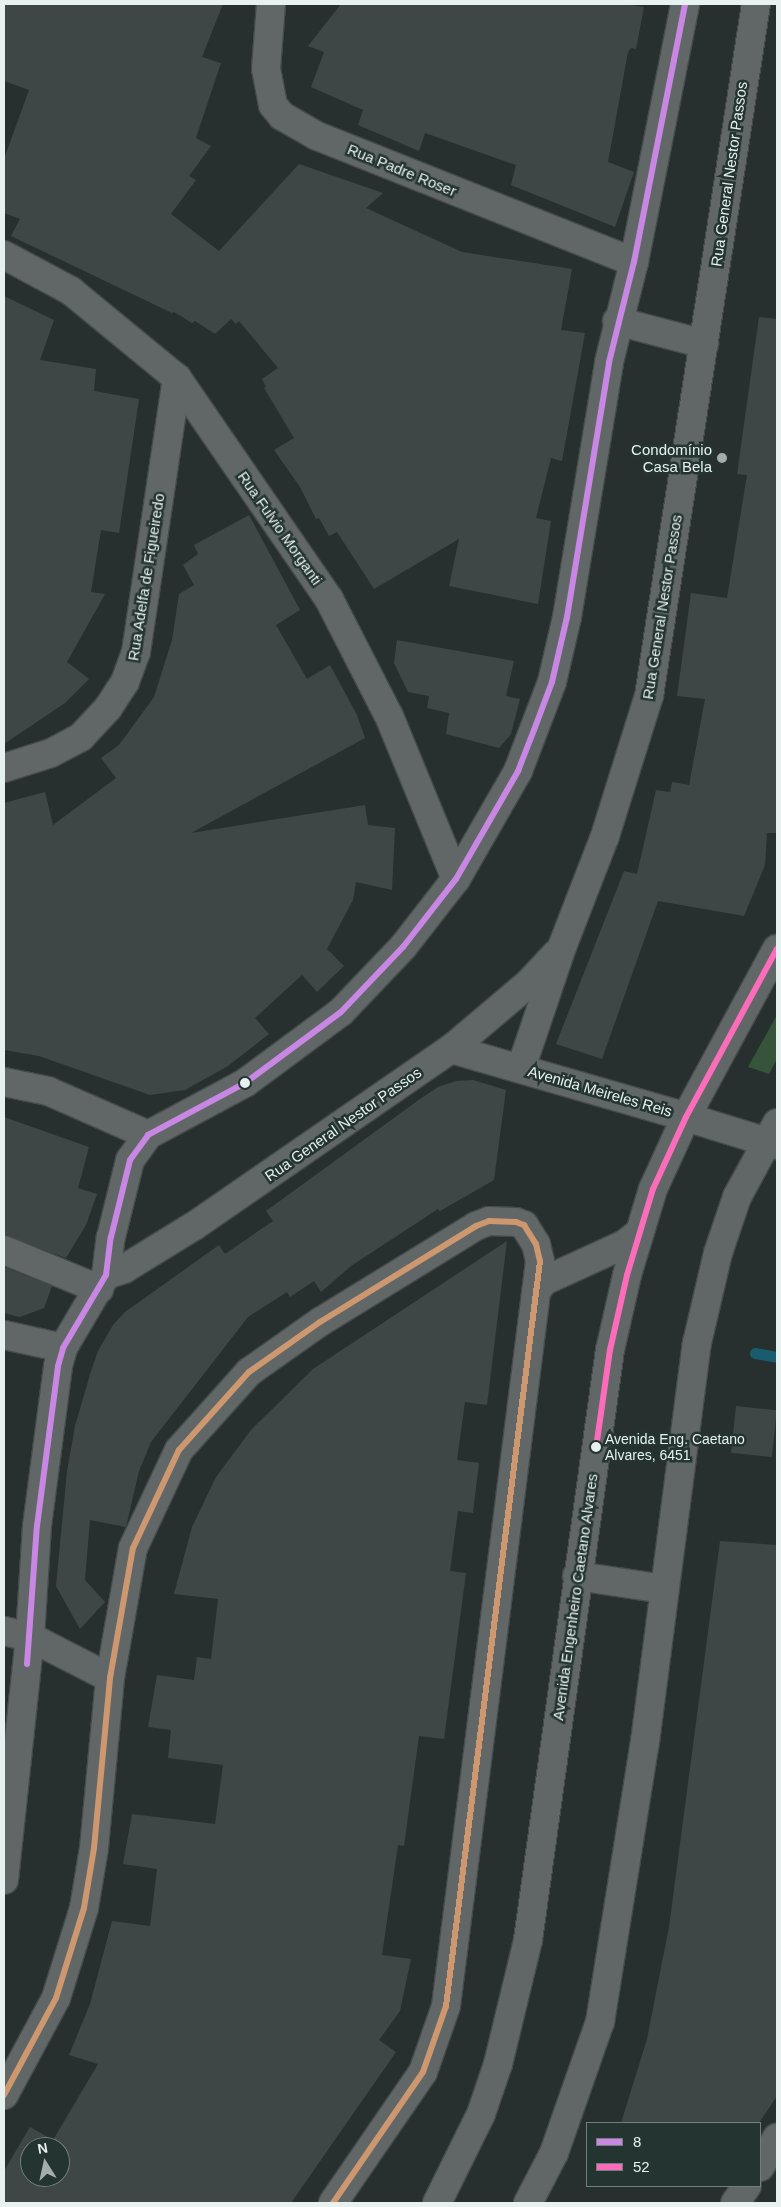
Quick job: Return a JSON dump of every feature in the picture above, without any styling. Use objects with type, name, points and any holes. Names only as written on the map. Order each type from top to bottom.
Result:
[{"type":"street","name":"Rua Padre Roser","points":[[271,4],[266,69],[273,105],[282,116],[317,136],[634,262]]},
{"type":"street","points":[[4,1880],[30,1637],[48,1428],[63,1348],[102,1282],[130,1160],[148,1135],[245,1083],[341,1012],[403,947],[456,879],[518,771],[552,682],[567,617],[617,322],[634,262],[685,4]]},
{"type":"street","name":"Rua General Nestor Passos","points":[[521,1068],[562,947],[605,836],[649,696],[756,4]]},
{"type":"street","name":"Rua Fulvio Morganti","points":[[4,256],[72,291],[176,378],[329,599],[389,716],[456,879]]},
{"type":"street","points":[[617,322],[704,344]]},
{"type":"street","name":"Rua Adelfa de Figueiredo","points":[[4,768],[51,753],[81,737],[108,708],[125,682],[136,652],[176,378]]},
{"type":"street","name":"Rua General Nestor Passos","points":[[102,1282],[194,1226],[451,1049],[528,984],[562,947]]},
{"type":"street","name":"Avenida Engenheiro Caetano Alvares","points":[[437,2203],[481,2114],[498,2064],[528,1940],[577,1576],[610,1350],[640,1232],[653,1189],[686,1116],[777,949]]},
{"type":"street","name":"Avenida Meireles Reis","points":[[451,1049],[686,1116],[774,1137]]},
{"type":"street","points":[[4,1082],[48,1091],[148,1135]]},
{"type":"street","points":[[528,2203],[554,2153],[600,2022],[645,1742],[697,1343],[721,1243],[737,1197],[774,1137]]},
{"type":"street","points":[[4,2095],[56,1998],[84,1908],[94,1848],[110,1678],[133,1548],[179,1450],[249,1372],[320,1322],[476,1226],[495,1221],[524,1225],[536,1244],[540,1261],[446,2006],[423,2072],[333,2203]]},
{"type":"street","points":[[537,1290],[544,1281],[624,1244],[640,1232]]},
{"type":"street","points":[[4,1250],[102,1282]]},
{"type":"street","points":[[4,1335],[63,1348]]},
{"type":"street","points":[[577,1576],[664,1589]]},
{"type":"street","points":[[4,1631],[30,1637],[110,1678]]},
{"type":"street","points":[[761,2165],[777,2137]]},
{"type":"street","points":[[734,2203],[746,2187]]},
{"type":"green space","points":[[777,1015],[777,1059],[769,1074],[748,1067]]},
{"type":"building","points":[[4,4],[223,4],[202,57],[221,63],[196,138],[211,146],[189,176],[196,180],[171,214],[219,251],[299,164],[383,193],[366,208],[462,252],[572,269],[561,330],[585,333],[562,461],[551,458],[536,518],[551,521],[538,604],[449,586],[459,539],[374,589],[337,532],[329,536],[319,518],[316,519],[300,487],[274,450],[294,438],[264,388],[266,387],[262,379],[278,368],[239,321],[236,324],[231,319],[215,334],[195,321],[192,323],[174,312],[172,313],[11,236],[20,219],[4,213],[4,159],[29,90],[4,81]]},
{"type":"building","points":[[341,4],[623,4],[644,7],[636,49],[631,48],[628,52],[608,162],[634,172],[615,227],[511,185],[516,165],[425,133],[419,151],[358,125],[363,110],[311,87],[324,52],[308,46]]},
{"type":"building","points":[[4,296],[54,320],[40,360],[96,369],[94,391],[139,399],[119,533],[101,530],[91,592],[105,594],[67,662],[89,679],[65,703],[4,744]]},
{"type":"building","points":[[759,317],[777,319],[777,833],[767,833],[765,865],[744,916],[658,901],[602,1059],[556,1044],[624,871],[637,874],[656,790],[670,792],[672,782],[689,785],[705,699],[677,696],[691,593],[727,598],[747,475],[737,474]]},
{"type":"building","points":[[249,515],[300,610],[276,625],[307,679],[330,665],[357,715],[365,738],[191,833],[365,805],[368,825],[395,828],[392,890],[356,882],[353,900],[327,949],[344,966],[317,992],[302,975],[255,1018],[269,1034],[228,1066],[185,1090],[150,1095],[39,1056],[4,1050],[4,803],[45,792],[53,825],[116,778],[101,758],[119,745],[154,697],[172,640],[179,594],[194,585],[183,565],[198,554],[194,545]]},
{"type":"building","points":[[397,640],[514,661],[506,696],[520,699],[511,734],[499,748],[446,734],[449,713],[427,708],[429,696],[408,692],[394,663]]},
{"type":"building","points":[[473,1080],[506,1090],[494,1180],[440,1211],[438,1209],[351,1266],[321,1292],[314,1281],[290,1297],[287,1292],[248,1317],[151,1442],[139,1471],[126,1527],[90,1520],[85,1580],[105,1602],[80,1629],[56,1586],[67,1471],[75,1426],[91,1371],[98,1351],[113,1325],[125,1312],[219,1245],[225,1254],[273,1221],[266,1211],[420,1099],[438,1087],[456,1081]]},
{"type":"building","points":[[4,1117],[89,1147],[78,1188],[97,1194],[86,1225],[66,1258],[4,1235]]},
{"type":"building","points":[[507,1241],[487,1405],[465,1402],[457,1460],[479,1463],[473,1513],[458,1511],[450,1571],[466,1573],[444,1739],[419,1736],[404,1846],[398,1845],[382,1955],[411,1959],[400,2011],[379,2040],[396,2052],[291,2203],[4,2203],[4,2171],[20,2144],[20,2187],[70,2187],[70,2137],[55,2137],[98,2064],[69,2055],[90,2004],[112,1921],[150,1926],[157,1869],[123,1864],[132,1814],[215,1824],[223,1765],[168,1758],[171,1730],[148,1727],[157,1675],[194,1680],[197,1657],[211,1659],[218,1599],[174,1594],[192,1527],[216,1477],[251,1430],[313,1369]]},
{"type":"building","points":[[4,1267],[52,1286],[44,1308],[20,1317],[4,1313]]},
{"type":"building","points":[[736,1406],[777,1410],[772,1457],[731,1453]]},
{"type":"building","points":[[720,1541],[777,1545],[777,2096],[760,2122],[621,2122],[647,2039],[669,1927]]},
{"type":"building","points":[[30,2127],[48,2137],[24,2137]]},
{"type":"waterway","points":[[755,1353],[777,1357]]},
{"type":"transit line","name":"8","points":[[27,1664],[37,1526],[58,1366],[63,1348],[106,1275],[111,1237],[130,1160],[148,1135],[245,1083],[341,1012],[403,947],[456,879],[518,771],[552,682],[567,617],[609,362],[634,262],[685,4]]},
{"type":"transit line","name":"52","points":[[596,1448],[610,1350],[627,1275],[653,1189],[686,1117],[777,949]]},
{"type":"transit line","points":[[4,2095],[56,1998],[84,1908],[94,1848],[110,1678],[133,1548],[179,1450],[249,1372],[320,1322],[476,1226],[489,1221],[516,1222],[524,1225],[536,1244],[540,1261],[446,2006],[423,2072],[333,2203]]},
{"type":"place","name":"Condomínio Casa Bela","points":[[722,458]]},
{"type":"place","name":"Avenida Eng. Caetano Alvares, 6451","points":[[596,1447]]}]
